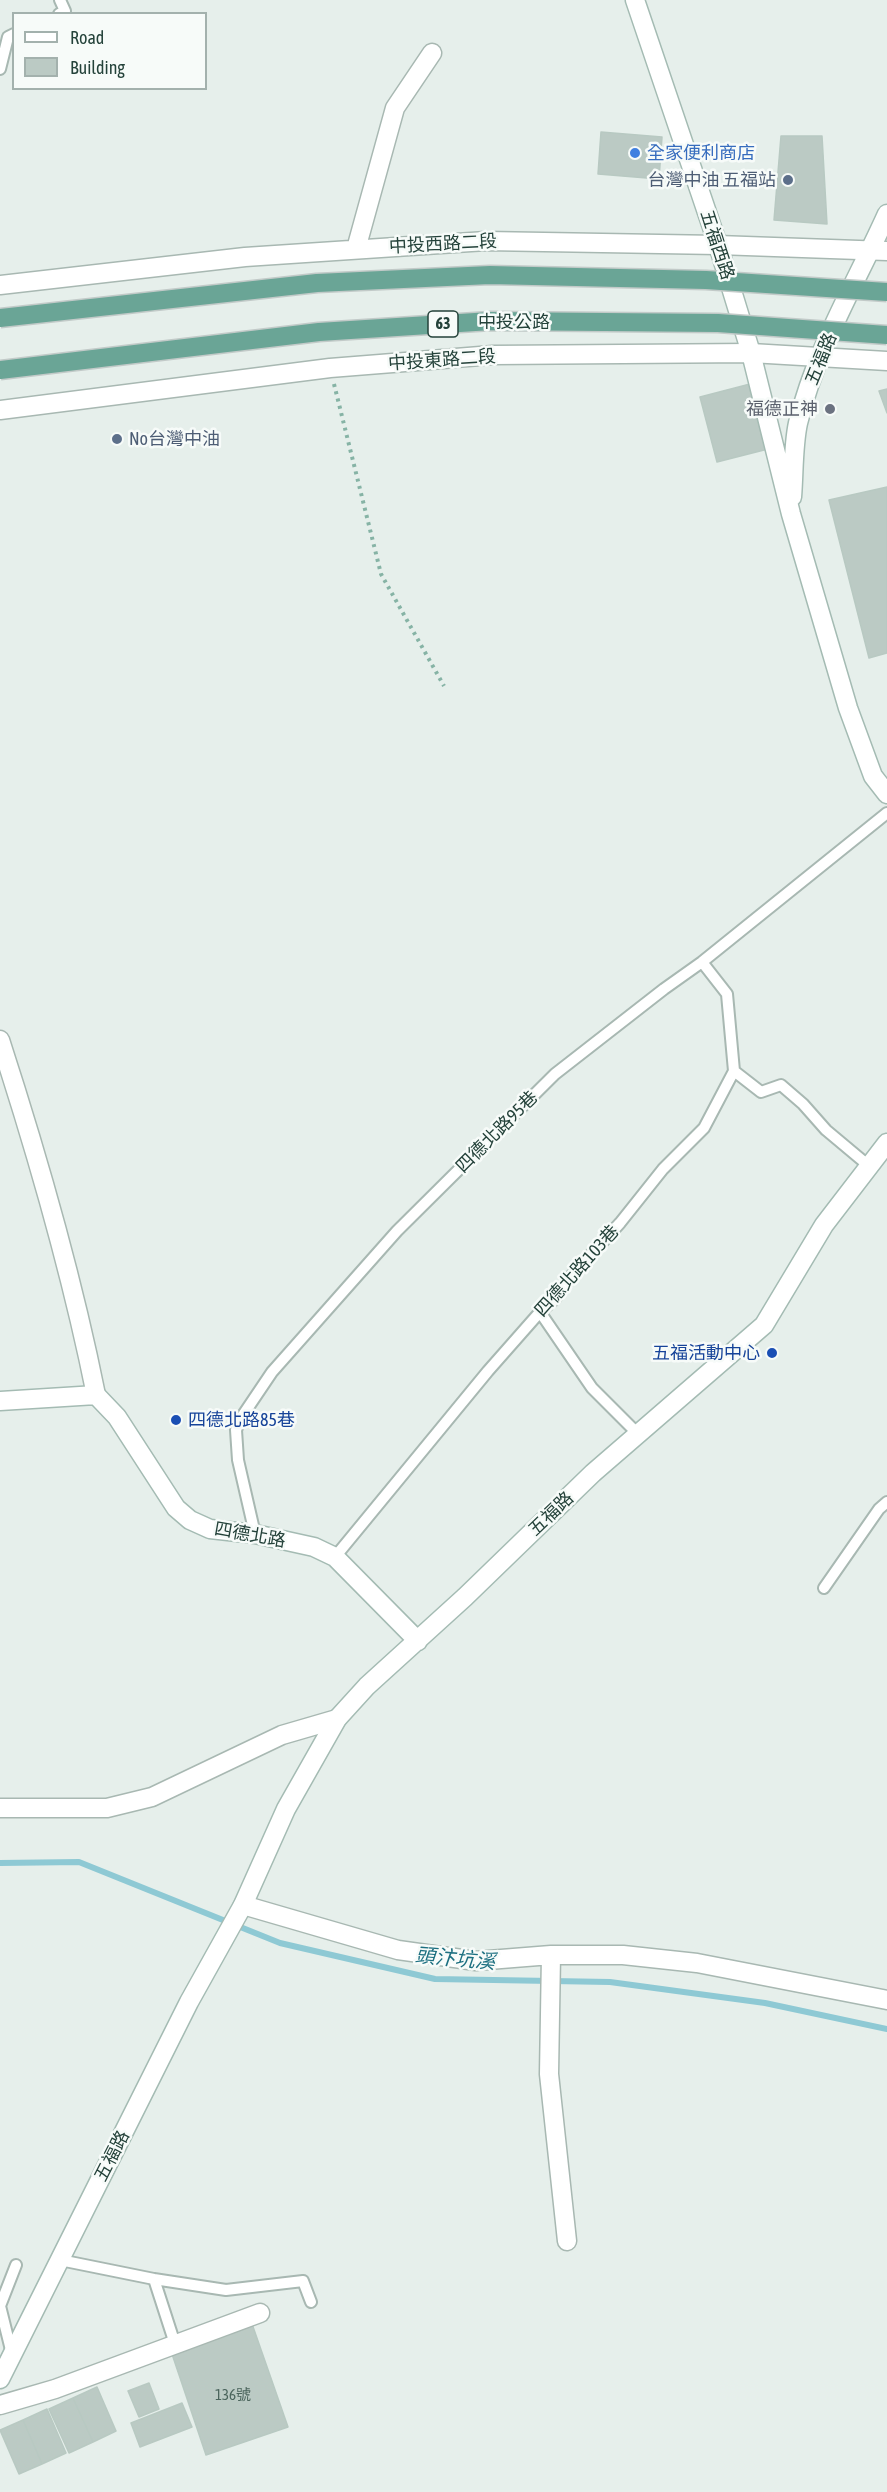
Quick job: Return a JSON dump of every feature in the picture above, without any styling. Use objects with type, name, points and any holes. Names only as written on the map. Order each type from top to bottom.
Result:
[{"type":"main road","points":[[0,318],[317,283],[490,275],[706,280],[887,292]]},
{"type":"main road","name":"中投公路","points":[[0,370],[319,332],[490,321],[718,323],[887,335]]},
{"type":"street","name":"五福西路","points":[[635,0],[718,245],[751,353]]},
{"type":"street","points":[[356,249],[396,108],[432,53]]},
{"type":"street","name":"五福路","points":[[791,514],[798,425],[820,358],[879,250],[887,214]]},
{"type":"street","name":"中投西路二段","points":[[0,285],[179,263],[486,241],[879,250]]},
{"type":"street","name":"五福路","points":[[751,353],[791,514],[848,708],[873,776],[887,794]]},
{"type":"street","name":"中投東路二段","points":[[0,410],[330,368],[492,355],[751,353],[887,361]]},
{"type":"street","points":[[0,1040],[54,1217],[85,1338],[96,1395],[0,1401]]},
{"type":"street","name":"五福路","points":[[0,2379],[189,2002],[243,1905],[286,1809],[337,1719],[367,1686],[418,1641],[637,1433],[672,1406],[764,1325],[824,1225],[887,1143]]},
{"type":"street","name":"四德北路","points":[[96,1395],[117,1417],[176,1508],[190,1520],[210,1529],[255,1534],[314,1547],[335,1557],[418,1641]]},
{"type":"street","points":[[0,1808],[107,1808],[152,1797],[282,1735],[337,1719]]},
{"type":"street","points":[[243,1905],[398,1950],[476,1961],[550,1955],[623,1954],[697,1963],[887,2000]]},
{"type":"street","points":[[550,1955],[549,2074],[567,2241]]},
{"type":"street","points":[[0,2405],[55,2389],[260,2313]]},
{"type":"lane","points":[[0,69],[8,37],[12,35]]},
{"type":"lane","name":"四德北路95巷","points":[[255,1534],[237,1460],[236,1430],[241,1418],[272,1372],[397,1231],[555,1074],[702,962],[887,813]]},
{"type":"lane","points":[[702,962],[727,994],[734,1071],[761,1092],[781,1085],[803,1104],[826,1130],[869,1166]]},
{"type":"lane","name":"四德北路103巷","points":[[335,1557],[356,1529],[408,1471],[455,1410],[540,1312],[555,1299],[572,1275],[620,1223],[663,1169],[704,1128],[734,1071]]},
{"type":"lane","points":[[540,1312],[592,1388],[637,1433]]},
{"type":"lane","points":[[824,1588],[879,1509],[887,1502]]},
{"type":"lane","points":[[60,2260],[154,2279],[226,2290],[303,2282],[311,2302]]},
{"type":"lane","points":[[12,2354],[0,2306],[16,2265]]},
{"type":"lane","points":[[154,2279],[175,2344]]},
{"type":"path","points":[[330,368],[381,574],[444,686]]},
{"type":"building","points":[[601,132],[662,137],[659,179],[598,174]]},
{"type":"building","points":[[781,136],[822,136],[827,224],[774,220]]},
{"type":"building","points":[[750,384],[768,449],[717,462],[700,397]]},
{"type":"building","points":[[887,389],[887,413],[879,391]]},
{"type":"building","points":[[887,487],[887,653],[869,658],[829,500]]},
{"type":"building","points":[[251,2321],[288,2427],[206,2455],[170,2348]]},
{"type":"building","points":[[149,2383],[159,2409],[139,2417],[128,2391]]},
{"type":"building","points":[[97,2387],[116,2431],[93,2442],[73,2398]]},
{"type":"building","points":[[73,2398],[93,2442],[69,2453],[49,2409]]},
{"type":"building","points":[[182,2403],[192,2427],[140,2447],[131,2423]]},
{"type":"building","points":[[47,2409],[66,2453],[42,2464],[23,2420]]},
{"type":"building","points":[[23,2420],[42,2464],[19,2474],[0,2430]]},
{"type":"waterway","name":"頭汴坑溪","points":[[0,1863],[79,1862],[280,1943],[435,1979],[610,1982],[765,2003],[887,2029]]},
{"type":"place","name":"全家便利商店","points":[[635,153]]},
{"type":"place","name":"台灣中油 五福站","points":[[788,180]]},
{"type":"place","name":"福德正神","points":[[830,409]]},
{"type":"place","name":"No台灣中油","points":[[117,439]]},
{"type":"place","name":"五福活動中心","points":[[772,1353]]},
{"type":"place","name":"四德北路85巷","points":[[176,1420]]}]
